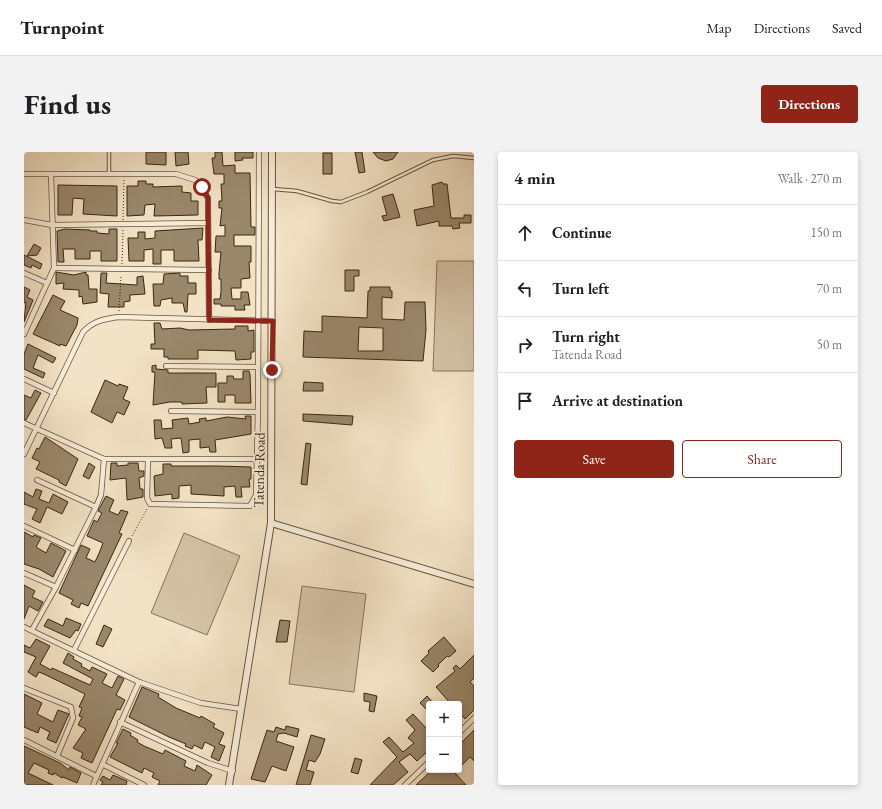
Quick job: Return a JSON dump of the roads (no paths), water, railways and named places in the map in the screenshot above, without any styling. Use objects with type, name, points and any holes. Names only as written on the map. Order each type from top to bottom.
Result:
[{"type":"street","points":[[148,459],[147,498],[150,504],[250,506],[256,495],[258,459],[259,152]]},
{"type":"street","name":"Tatenda Road","points":[[229,785],[271,523],[273,321],[272,152]]},
{"type":"street","points":[[24,174],[176,174],[195,180],[208,198],[209,320]]},
{"type":"street","points":[[24,334],[54,268],[51,174]]},
{"type":"street","points":[[24,220],[52,225],[208,223]]},
{"type":"street","points":[[54,268],[209,270]]},
{"type":"street","points":[[24,273],[47,283]]},
{"type":"street","points":[[24,454],[83,332],[90,324],[104,318],[118,317],[273,321]]},
{"type":"street","points":[[166,366],[258,367]]},
{"type":"street","points":[[24,380],[54,393]]},
{"type":"street","points":[[171,411],[258,412]]},
{"type":"street","points":[[24,423],[104,459],[258,459]]},
{"type":"street","points":[[32,630],[96,508],[101,495],[104,459]]},
{"type":"street","points":[[37,480],[96,508]]},
{"type":"street","points":[[271,523],[474,584]]},
{"type":"street","points":[[24,526],[75,550]]},
{"type":"street","points":[[74,650],[129,541]]},
{"type":"street","points":[[24,573],[56,586]]},
{"type":"street","points":[[24,627],[139,682],[201,703],[241,709]]},
{"type":"street","points":[[92,785],[139,682]]},
{"type":"street","points":[[24,688],[71,707],[73,718],[57,756]]},
{"type":"street","points":[[462,730],[474,718]]},
{"type":"street","points":[[120,722],[208,763],[232,771]]},
{"type":"street","points":[[24,740],[96,776]]},
{"type":"street","points":[[102,764],[144,785]]},
{"type":"street","points":[[405,785],[426,765]]},
{"type":"lane","points":[[109,174],[110,152]]},
{"type":"lane","points":[[273,189],[297,191],[332,201],[341,202],[367,192],[433,160],[453,156],[474,158]]}]
